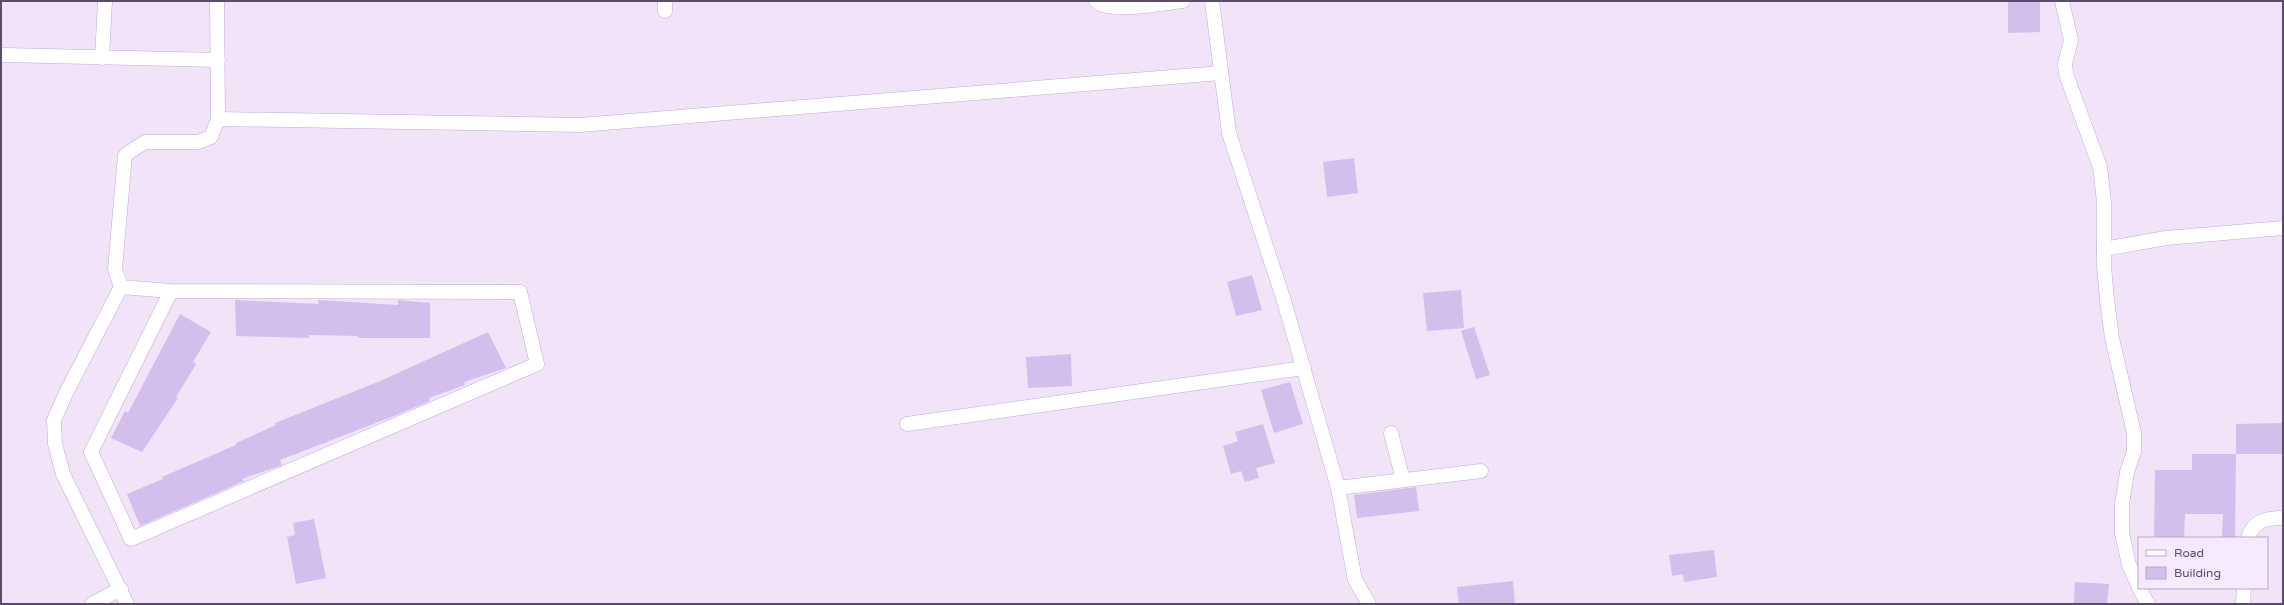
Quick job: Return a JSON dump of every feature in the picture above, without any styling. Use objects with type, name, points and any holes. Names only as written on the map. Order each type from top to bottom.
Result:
[{"type":"street","points":[[102,58],[105,1]]},
{"type":"street","points":[[128,604],[63,474],[54,444],[54,420],[66,393],[121,287],[115,269],[125,155],[145,142],[198,142],[211,137],[218,119],[217,1]]},
{"type":"street","points":[[1096,1],[1100,5],[1112,7],[1183,1]]},
{"type":"street","points":[[1212,1],[1229,133],[1284,301],[1338,488],[1355,580],[1369,604]]},
{"type":"street","points":[[2062,1],[2071,40],[2065,64],[2066,74],[2100,167],[2104,202],[2104,266],[2112,338],[2134,433],[2134,452],[2127,472],[2122,504],[2122,532],[2129,565],[2138,585]]},
{"type":"street","points":[[4,55],[218,60]]},
{"type":"street","points":[[218,119],[580,125],[1221,73]]},
{"type":"street","points":[[2104,249],[2166,238],[2283,228]]},
{"type":"street","points":[[121,287],[171,291],[520,292],[537,364],[131,539],[91,452],[171,291]]},
{"type":"street","points":[[907,424],[1304,368]]},
{"type":"street","points":[[1391,433],[1403,480]]},
{"type":"street","points":[[1338,488],[1481,471]]},
{"type":"street","points":[[2248,537],[2250,531],[2256,522],[2269,518],[2283,518]]},
{"type":"street","points":[[92,604],[121,589]]},
{"type":"street","points":[[2140,589],[2148,604]]},
{"type":"street","points":[[2243,604],[2244,589]]},
{"type":"building","points":[[2008,1],[2040,1],[2040,32],[2008,33]]},
{"type":"building","points":[[1354,158],[1358,193],[1327,197],[1323,162]]},
{"type":"building","points":[[1252,275],[1262,310],[1236,316],[1227,282]]},
{"type":"building","points":[[1461,290],[1464,328],[1427,331],[1423,293]]},
{"type":"building","points":[[235,300],[319,304],[318,300],[398,305],[398,300],[430,303],[430,338],[358,338],[358,336],[309,335],[309,338],[236,336]]},
{"type":"building","points":[[180,314],[211,332],[193,362],[196,364],[176,397],[178,398],[142,452],[111,438],[125,411],[128,413]]},
{"type":"building","points":[[1474,327],[1490,375],[1476,379],[1461,331]]},
{"type":"building","points":[[488,332],[506,368],[464,382],[465,385],[429,398],[430,401],[280,460],[282,465],[242,479],[244,481],[140,526],[127,494],[236,445],[236,443],[276,425],[275,423],[378,382]]},
{"type":"building","points":[[1071,354],[1072,386],[1028,388],[1026,357]]},
{"type":"building","points":[[1290,382],[1303,424],[1274,433],[1261,390]]},
{"type":"building","points":[[2283,423],[2283,454],[2236,454],[2236,424]]},
{"type":"building","points":[[1263,424],[1275,463],[1256,468],[1259,478],[1245,482],[1241,471],[1231,474],[1223,446],[1238,441],[1235,432]]},
{"type":"building","points":[[2192,454],[2236,454],[2235,537],[2222,537],[2223,514],[2185,514],[2184,537],[2154,537],[2155,470],[2192,470]]},
{"type":"building","points":[[1416,487],[1419,511],[1357,518],[1354,495]]},
{"type":"building","points":[[314,519],[326,578],[296,584],[287,537],[295,535],[293,523]]},
{"type":"building","points":[[1714,550],[1717,577],[1684,582],[1683,574],[1672,576],[1669,555]]},
{"type":"building","points":[[1513,581],[1515,604],[1459,604],[1457,587]]},
{"type":"building","points":[[2075,582],[2109,584],[2107,604],[2074,604]]}]
